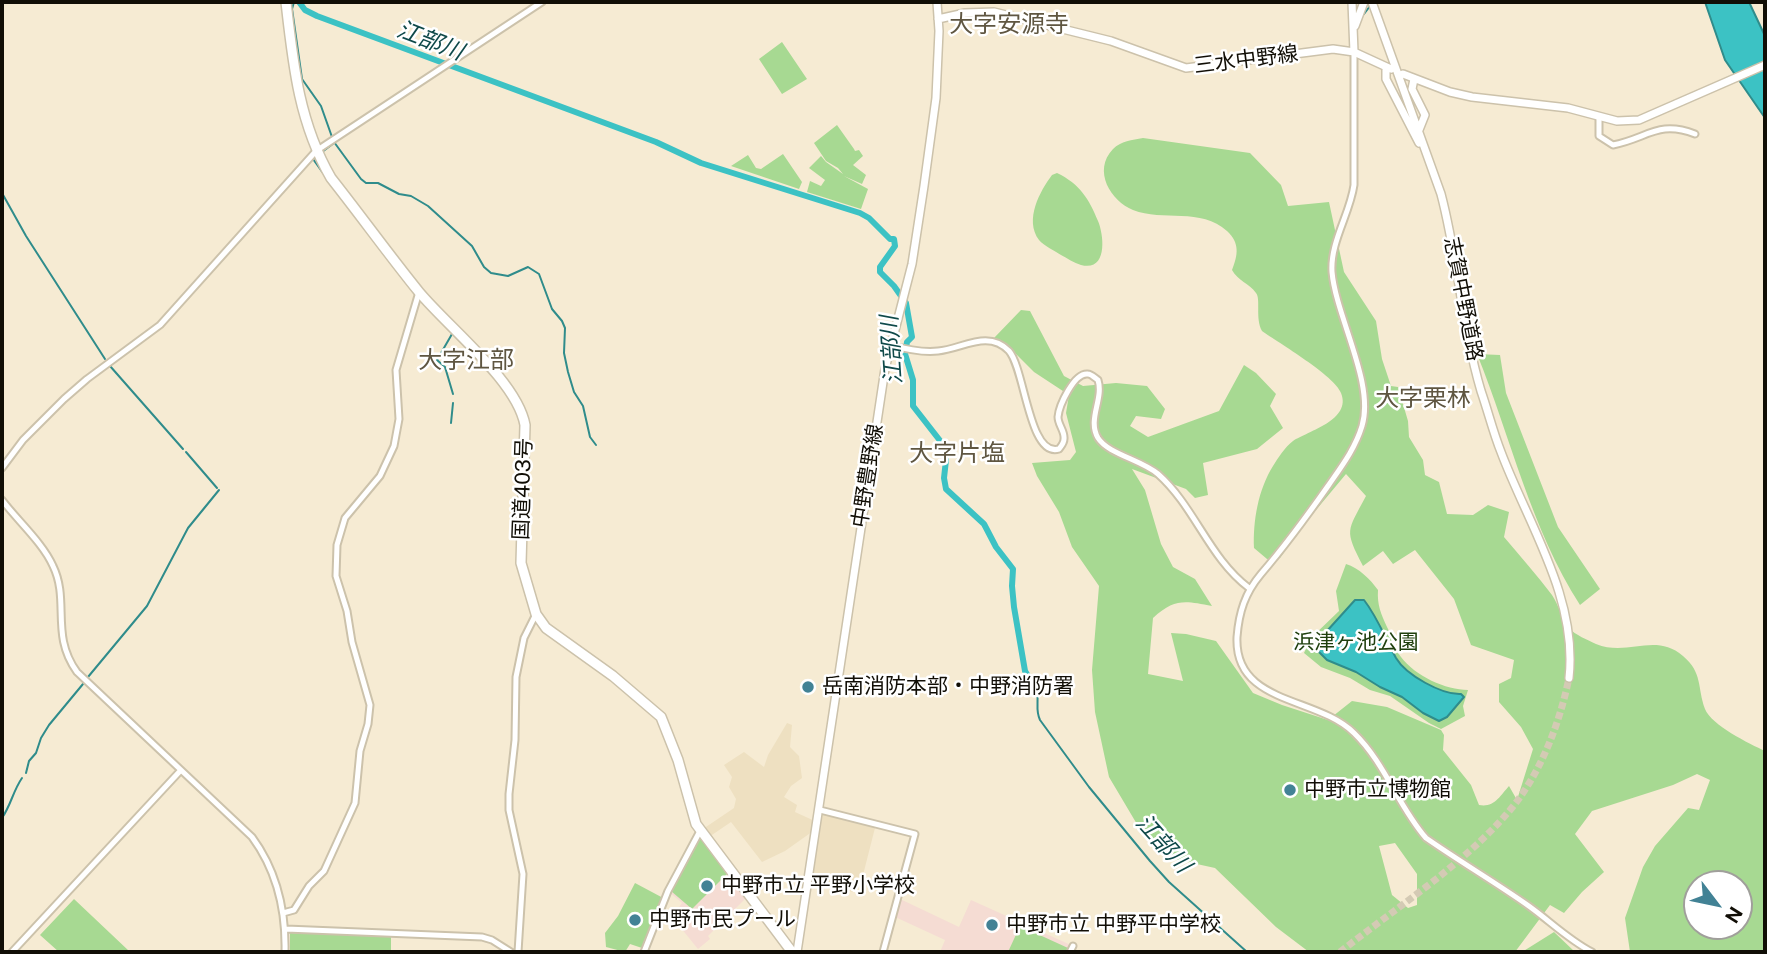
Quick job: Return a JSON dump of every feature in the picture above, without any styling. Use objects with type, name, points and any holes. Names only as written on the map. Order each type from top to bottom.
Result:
[{"type":"highway","name":"国道403号","points":[[286,2],[298,92],[316,152],[331,178],[419,292],[500,381],[517,402],[523,415],[525,425],[521,563],[536,614],[546,628],[612,676],[661,717],[678,760],[693,816],[700,831],[794,952]]},
{"type":"main road","name":"中野豊野線","points":[[794,952],[820,810],[853,571],[890,345],[912,264],[919,225],[936,98],[937,2]]},
{"type":"main road","points":[[1352,2],[1353,52]]},
{"type":"main road","points":[[1354,30],[1364,2]]},
{"type":"main road","name":"志賀中野道路","points":[[1372,2],[1448,218],[1480,388],[1500,451],[1556,586],[1568,635],[1569,678]]},
{"type":"main road","name":"三水中野線","points":[[938,19],[965,13],[994,12],[1111,41],[1186,68],[1333,49],[1353,52],[1389,68],[1386,79],[1431,165]]},
{"type":"main road","points":[[1403,74],[1450,92],[1472,97],[1568,108],[1616,121],[1639,120],[1765,65]]},
{"type":"main road","points":[[1414,79],[1412,89],[1425,115],[1419,130]]},
{"type":"main road","points":[[778,933],[790,938],[800,927]]},
{"type":"street","points":[[2,468],[23,440],[58,404],[160,325],[316,152],[542,2]]},
{"type":"street","points":[[1353,52],[1354,185],[1351,204],[1335,248],[1332,274],[1364,400],[1363,424],[1353,449],[1309,513],[1249,588],[1239,618],[1237,644],[1242,667],[1252,681],[1268,691],[1335,718],[1348,727],[1381,767],[1426,838],[1547,918],[1571,941],[1592,952]]},
{"type":"street","points":[[1599,117],[1599,136],[1613,145],[1667,127],[1695,134]]},
{"type":"street","points":[[284,913],[295,910],[309,886],[324,871],[355,803],[360,751],[370,705],[337,576],[337,545],[345,518],[380,476],[394,446],[399,419],[396,370],[419,292]]},
{"type":"street","points":[[890,345],[937,351],[979,341],[994,342],[1004,347],[1015,361],[1040,440],[1049,450],[1057,450],[1063,444],[1064,438],[1058,421],[1059,410],[1075,379],[1081,375],[1093,376],[1098,380],[1100,391],[1093,425],[1101,442],[1140,461],[1162,478],[1192,514],[1223,563],[1249,588]]},
{"type":"street","points":[[2,500],[53,565],[60,600],[61,633],[71,663],[88,683],[252,837],[261,849],[277,884],[284,913],[285,952]]},
{"type":"street","points":[[517,952],[523,874],[509,810],[509,794],[516,677],[524,638],[536,614]]},
{"type":"street","points":[[12,952],[181,770]]},
{"type":"street","points":[[820,810],[915,834],[883,952]]},
{"type":"street","points":[[644,952],[668,891],[700,831]]},
{"type":"street","points":[[286,929],[482,937],[511,952]]},
{"type":"shaded area","points":[[787,723],[792,725],[790,747],[799,756],[802,778],[791,786],[784,797],[797,805],[795,812],[817,822],[820,810],[876,824],[863,875],[853,892],[809,880],[816,829],[785,851],[762,862],[731,822],[706,839],[700,831],[734,808],[736,799],[729,787],[732,777],[724,765],[744,752],[764,767]]},
{"type":"shaded area","name":"中野市立 平野小学校","points":[[700,831],[749,895],[698,949],[672,917],[682,903],[668,891]]},
{"type":"shaded area","name":"中野市立 中野平中学校","points":[[898,898],[959,927],[971,900],[1073,946],[1070,952],[940,952],[945,940],[893,916]]},
{"type":"green space","points":[[782,42],[807,79],[782,94],[759,59]]},
{"type":"green space","points":[[837,125],[855,151],[859,150],[863,156],[853,165],[866,175],[862,184],[844,176],[868,189],[861,209],[807,192],[810,181],[821,186],[825,180],[809,168],[821,156],[826,162],[843,174],[826,161],[814,143]]},
{"type":"green space","points":[[1143,138],[1250,153],[1281,185],[1288,206],[1329,202],[1344,272],[1376,321],[1382,359],[1391,386],[1398,387],[1408,421],[1409,437],[1423,460],[1425,475],[1439,482],[1447,514],[1473,515],[1488,505],[1509,512],[1504,537],[1552,595],[1572,631],[1596,644],[1608,647],[1652,645],[1673,649],[1694,668],[1709,715],[1732,733],[1765,751],[1765,952],[1630,952],[1625,918],[1643,867],[1655,846],[1688,808],[1699,810],[1710,780],[1697,774],[1673,785],[1592,811],[1575,834],[1604,872],[1564,913],[1550,905],[1515,952],[1309,952],[1276,927],[1215,868],[1174,859],[1144,836],[1109,777],[1095,712],[1092,670],[1099,586],[1072,547],[1059,512],[1032,463],[1070,460],[1076,452],[1066,413],[1069,395],[1034,372],[1006,344],[994,338],[1021,310],[1030,311],[1064,376],[1083,386],[1116,383],[1147,386],[1165,409],[1161,419],[1136,416],[1130,426],[1148,437],[1219,411],[1244,365],[1256,373],[1276,394],[1270,406],[1283,428],[1257,449],[1203,463],[1208,495],[1195,498],[1186,489],[1132,469],[1145,490],[1161,544],[1173,567],[1195,579],[1212,606],[1174,604],[1153,618],[1148,674],[1183,681],[1171,633],[1186,634],[1216,641],[1253,693],[1282,705],[1328,720],[1352,701],[1387,707],[1441,730],[1444,735],[1443,750],[1471,785],[1479,805],[1493,803],[1509,786],[1517,800],[1533,749],[1521,727],[1499,702],[1499,684],[1511,678],[1514,660],[1471,645],[1454,599],[1415,550],[1393,564],[1383,551],[1363,566],[1350,531],[1366,496],[1346,474],[1280,558],[1267,559],[1254,548],[1258,506],[1273,466],[1293,441],[1335,417],[1343,402],[1341,393],[1318,369],[1262,331],[1257,296],[1232,270],[1237,249],[1227,231],[1206,219],[1133,210],[1111,193],[1104,176],[1104,167],[1113,149],[1127,141]],"holes":[[[1395,843],[1417,874],[1417,905],[1408,908],[1392,895],[1379,846]]]},
{"type":"green space","points":[[783,154],[802,182],[799,189],[731,166],[748,155],[756,168],[761,169]]},
{"type":"green space","points":[[1057,173],[1083,193],[1098,221],[1102,235],[1102,251],[1096,263],[1090,266],[1076,263],[1050,248],[1039,240],[1035,232],[1035,206],[1047,182]]},
{"type":"green space","points":[[1477,354],[1500,355],[1506,393],[1558,527],[1600,589],[1580,605],[1548,546]]},
{"type":"green space","name":"浜津ヶ池公園","points":[[1346,564],[1364,574],[1378,590],[1383,618],[1397,650],[1407,664],[1432,681],[1450,688],[1468,690],[1463,706],[1465,716],[1441,729],[1390,696],[1370,690],[1350,678],[1321,667],[1304,653],[1311,638],[1339,611],[1336,591]]},
{"type":"green space","points":[[700,835],[729,872],[692,909],[671,891]]},
{"type":"green space","name":"中野市民プール","points":[[635,883],[665,899],[645,949],[630,944],[625,952],[606,947],[605,933],[618,916]]},
{"type":"green space","points":[[74,899],[129,951],[59,952],[40,935]]},
{"type":"green space","points":[[1020,926],[1068,948],[1066,952],[1008,952]]},
{"type":"green space","points":[[1554,932],[1575,952],[1522,952]]},
{"type":"green space","points":[[290,933],[391,936],[391,952],[290,952]]},
{"type":"water","points":[[1705,2],[1749,2],[1765,36],[1765,118],[1725,60]]},
{"type":"water","name":"浜津ヶ池公園","points":[[1355,600],[1364,600],[1396,658],[1408,671],[1435,688],[1464,697],[1447,717],[1439,721],[1423,713],[1402,697],[1327,660],[1319,652],[1317,642]]},
{"type":"waterway","points":[[294,2],[292,9],[302,79],[321,106],[332,137]]},
{"type":"waterway","name":"江部川","points":[[299,2],[305,10],[317,16],[656,142],[701,163],[860,213],[869,218],[890,239],[894,239],[895,246],[880,267],[880,272],[906,303],[912,337],[907,342],[905,354],[913,380],[913,406],[945,447],[946,489],[984,524],[996,547],[1013,569],[1014,607],[1025,671],[1030,679]]},
{"type":"waterway","points":[[1364,14],[1370,6]]},
{"type":"waterway","points":[[334,142],[361,179],[366,183],[378,183],[399,194],[411,196],[428,206],[472,246],[484,267],[491,273],[508,276],[528,267],[539,274],[552,309],[565,328],[564,353],[568,372],[574,392],[583,406],[590,437],[596,445]]},
{"type":"waterway","points":[[322,152],[334,143]]},
{"type":"waterway","points":[[315,157],[313,159],[323,173]]},
{"type":"waterway","points":[[2,193],[26,236],[105,359]]},
{"type":"waterway","points":[[452,334],[437,360],[445,367],[453,394]]},
{"type":"waterway","points":[[110,366],[183,449]]},
{"type":"waterway","points":[[451,423],[453,403]]},
{"type":"waterway","points":[[186,452],[217,488]]},
{"type":"waterway","points":[[88,677],[147,606],[188,528],[219,490]]},
{"type":"waterway","name":"江部川","points":[[1030,679],[1036,691],[1040,720],[1089,787],[1169,882],[1247,952]]},
{"type":"waterway","points":[[26,773],[29,761],[36,753],[49,725],[83,684]]},
{"type":"waterway","points":[[2,818],[22,778]]},
{"type":"tunnel","points":[[1340,952],[1458,861],[1518,800],[1536,772],[1550,742],[1569,678]]},
{"type":"place","name":"岳南消防本部・中野消防署","points":[[808,687]]},
{"type":"place","name":"中野市立博物館","points":[[1290,790]]},
{"type":"place","name":"中野市立 平野小学校","points":[[707,886]]},
{"type":"place","name":"中野市民プール","points":[[635,920]]},
{"type":"place","name":"中野市立 中野平中学校","points":[[992,925]]},
{"type":"district","name":"大字安源寺","points":[[1009,25]]},
{"type":"district","name":"大字江部","points":[[466,361]]},
{"type":"district","name":"大字栗林","points":[[1423,399]]},
{"type":"district","name":"大字片塩","points":[[957,454]]}]
